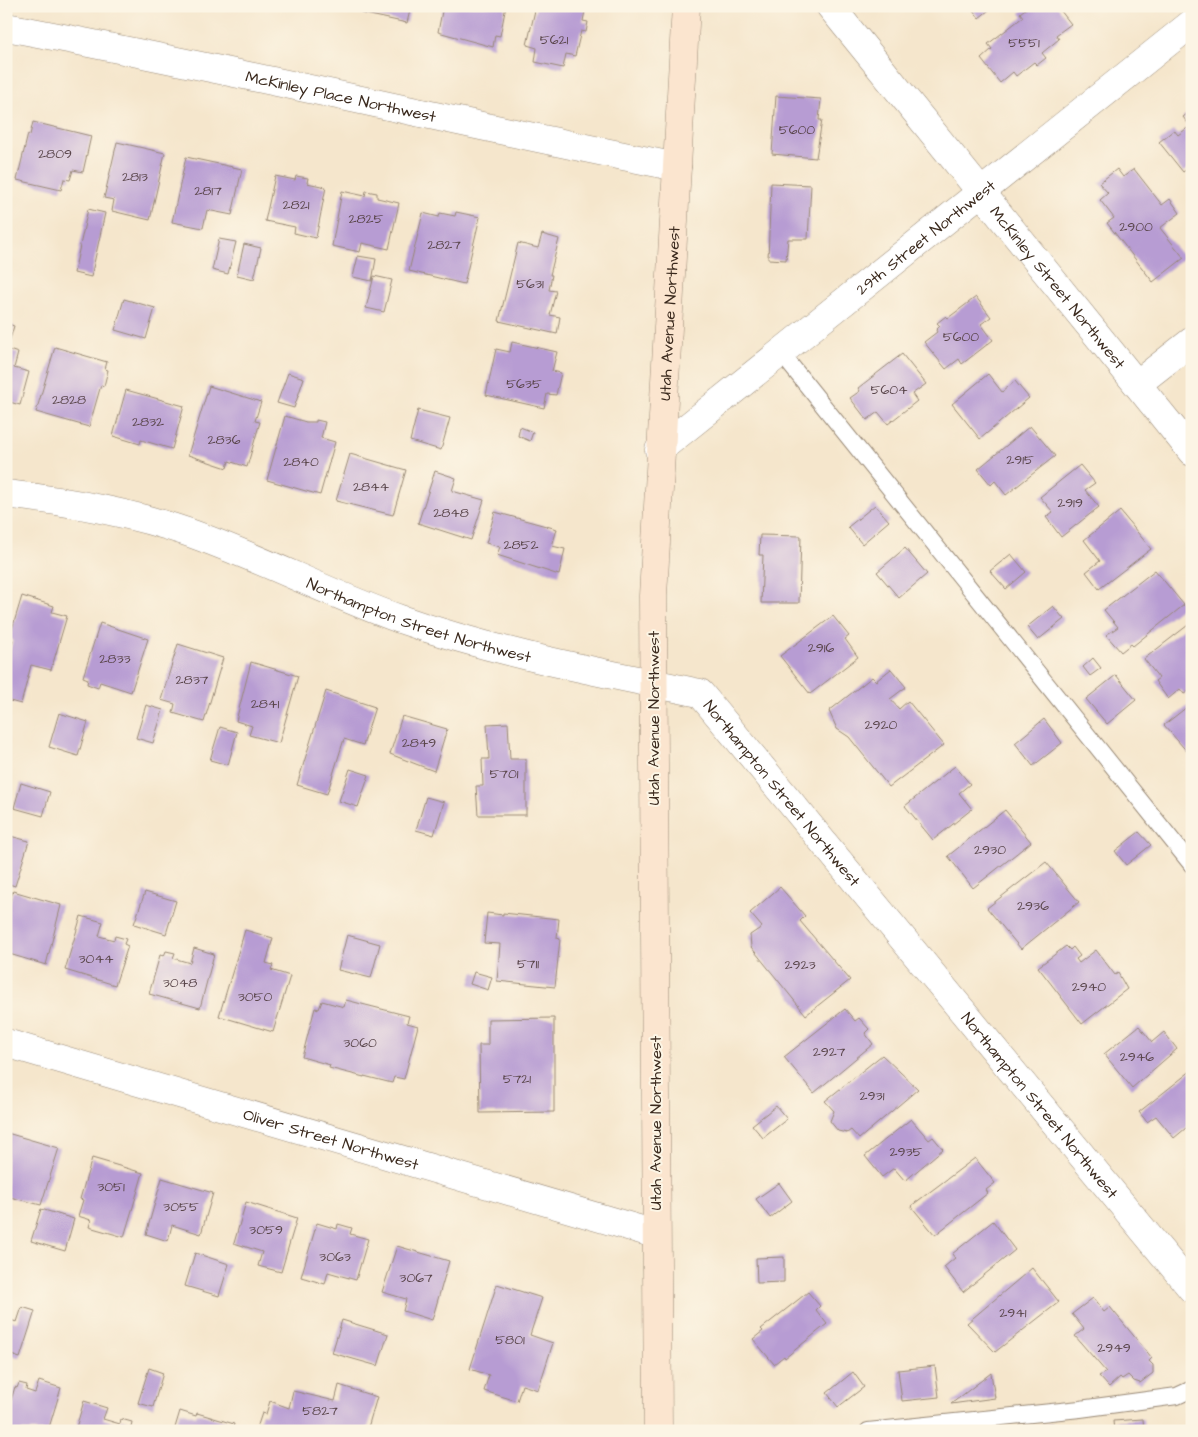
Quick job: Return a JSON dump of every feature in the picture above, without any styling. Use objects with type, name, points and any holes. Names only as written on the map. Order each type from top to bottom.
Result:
[{"type":"street","name":"Utah Avenue Northwest","points":[[658,1431],[655,1234],[653,596],[659,450],[686,6]]},
{"type":"street","name":"McKinley Street Northwest","points":[[830,6],[1192,452]]},
{"type":"street","name":"29th Street Northwest","points":[[659,450],[1192,22]]},
{"type":"street","name":"McKinley Place Northwest","points":[[6,27],[143,52],[486,129],[677,167]]},
{"type":"street","points":[[1137,384],[1192,341]]},
{"type":"street","name":"Northampton Street Northwest","points":[[6,494],[116,512],[185,531],[241,552],[319,587],[400,619],[588,670],[700,693],[1192,1289]]},
{"type":"street","name":"Oliver Street Northwest","points":[[6,1043],[655,1234]]},
{"type":"lane","points":[[781,353],[1192,865]]},
{"type":"lane","points":[[868,1431],[1080,1409],[1177,1396],[1192,1389]]},
{"type":"building","points":[[363,6],[411,6],[407,23],[361,13]]},
{"type":"building","points":[[443,6],[506,6],[500,36],[495,35],[493,47],[438,32]]},
{"type":"building","points":[[536,6],[586,6],[583,21],[588,22],[586,32],[581,31],[575,56],[566,54],[563,68],[535,62],[537,48],[527,45]]},
{"type":"building","points":[[970,6],[994,6],[979,18]]},
{"type":"building","points":[[1029,6],[1057,6],[1071,24],[1056,35],[1059,39],[1042,53],[1046,58],[1037,65],[1034,62],[1016,76],[1013,72],[1000,83],[981,59],[992,49],[988,44],[1023,17],[1020,13]]},
{"type":"building","points":[[776,96],[821,99],[819,120],[822,120],[816,158],[772,154]]},
{"type":"building","points":[[1192,110],[1192,166],[1183,172],[1159,142],[1174,130],[1178,135],[1190,126],[1183,117]]},
{"type":"building","points":[[33,122],[91,136],[83,172],[73,170],[70,180],[64,179],[61,190],[17,180],[28,134],[30,135]]},
{"type":"building","points":[[117,142],[165,153],[150,220],[112,211],[114,200],[104,198]]},
{"type":"building","points":[[186,157],[242,169],[232,215],[207,210],[203,228],[172,222]]},
{"type":"building","points":[[1117,169],[1123,177],[1134,169],[1162,205],[1170,199],[1180,213],[1160,228],[1184,258],[1153,282],[1107,223],[1114,218],[1100,200],[1108,193],[1099,183]]},
{"type":"building","points":[[275,176],[295,180],[296,176],[308,178],[307,183],[326,187],[316,238],[294,233],[295,227],[265,221]]},
{"type":"building","points":[[771,183],[811,185],[808,239],[788,239],[786,260],[768,259]]},
{"type":"building","points":[[342,191],[365,196],[366,191],[377,193],[377,198],[399,203],[389,249],[362,243],[360,252],[332,246]]},
{"type":"building","points":[[88,209],[105,213],[91,277],[74,273]]},
{"type":"building","points":[[456,212],[480,217],[464,284],[409,271],[423,213],[439,217],[440,213],[455,216]]},
{"type":"building","points":[[542,234],[559,239],[550,275],[552,275],[549,290],[556,291],[550,315],[560,317],[557,334],[499,321],[518,243],[538,248]]},
{"type":"building","points":[[219,239],[236,242],[228,274],[212,270]]},
{"type":"building","points":[[244,244],[261,248],[254,279],[237,275]]},
{"type":"building","points":[[358,256],[376,259],[372,281],[353,277]]},
{"type":"building","points":[[374,276],[392,280],[384,312],[366,308]]},
{"type":"building","points":[[976,297],[991,317],[981,324],[993,340],[962,364],[959,359],[946,369],[924,342],[937,332],[936,330],[940,326],[937,323],[946,316],[948,318]]},
{"type":"building","points":[[124,299],[155,308],[146,339],[115,330]]},
{"type":"building","points":[[6,323],[14,326],[7,349],[6,349]]},
{"type":"building","points":[[512,342],[557,352],[552,371],[561,373],[556,395],[547,394],[544,408],[486,395],[496,349],[510,352]]},
{"type":"building","points":[[55,347],[107,362],[105,369],[108,370],[104,386],[101,385],[89,427],[36,412]]},
{"type":"building","points":[[6,349],[18,353],[14,368],[29,372],[20,405],[6,401]]},
{"type":"building","points":[[902,354],[926,384],[912,394],[917,401],[888,424],[878,412],[867,420],[850,398],[860,391],[858,388]]},
{"type":"building","points":[[288,373],[304,378],[294,408],[277,403]]},
{"type":"building","points":[[988,374],[1002,392],[1015,381],[1029,398],[980,439],[952,404]]},
{"type":"building","points":[[209,386],[261,402],[255,421],[260,422],[247,467],[229,461],[227,468],[188,455]]},
{"type":"building","points":[[126,390],[184,406],[172,449],[141,440],[140,444],[113,436]]},
{"type":"building","points":[[418,410],[450,418],[441,450],[410,441]]},
{"type":"building","points":[[285,416],[306,422],[316,422],[316,420],[325,422],[321,438],[335,442],[320,495],[267,480]]},
{"type":"building","points":[[1030,426],[1055,456],[1006,495],[995,481],[991,485],[978,469]]},
{"type":"building","points":[[520,427],[533,432],[530,441],[518,436]]},
{"type":"building","points":[[350,454],[406,470],[393,515],[336,501]]},
{"type":"building","points":[[1080,465],[1095,483],[1085,490],[1099,507],[1061,537],[1046,517],[1053,512],[1040,497]]},
{"type":"building","points":[[435,471],[456,478],[452,491],[484,500],[471,540],[418,523]]},
{"type":"building","points":[[875,505],[889,521],[862,544],[848,527]]},
{"type":"building","points":[[1120,511],[1151,549],[1099,589],[1086,572],[1100,561],[1084,540]]},
{"type":"building","points":[[495,512],[557,529],[552,546],[565,549],[559,575],[497,555],[500,547],[486,543]]},
{"type":"building","points":[[760,535],[801,536],[799,603],[761,603],[763,555],[759,555]]},
{"type":"building","points":[[905,548],[927,574],[899,598],[877,572]]},
{"type":"building","points":[[1011,554],[1026,572],[1006,589],[990,571]]},
{"type":"building","points":[[1155,570],[1184,605],[1133,646],[1131,644],[1121,652],[1106,635],[1118,627],[1104,610]]},
{"type":"building","points":[[22,596],[54,606],[52,612],[67,616],[51,670],[31,665],[21,704],[6,700],[6,663],[13,640],[9,639]]},
{"type":"building","points":[[1053,606],[1064,619],[1038,640],[1027,627]]},
{"type":"building","points":[[833,616],[849,636],[845,639],[858,657],[810,694],[780,656]]},
{"type":"building","points":[[1192,622],[1192,689],[1184,694],[1180,689],[1168,699],[1155,681],[1159,678],[1144,659]]},
{"type":"building","points":[[100,623],[148,639],[131,692],[100,682],[98,688],[87,684],[88,679],[83,677]]},
{"type":"building","points":[[178,644],[223,658],[204,722],[173,713],[175,704],[161,700]]},
{"type":"building","points":[[1093,658],[1101,668],[1090,676],[1083,667]]},
{"type":"building","points":[[251,662],[298,676],[279,743],[249,735],[252,726],[236,721]]},
{"type":"building","points":[[891,669],[906,687],[890,699],[899,709],[908,701],[944,745],[889,787],[849,737],[837,729],[829,711],[872,677],[876,681]]},
{"type":"building","points":[[1116,675],[1136,700],[1107,724],[1086,699]]},
{"type":"building","points":[[326,691],[375,707],[363,745],[344,739],[327,794],[297,785]]},
{"type":"building","points":[[1192,703],[1192,754],[1190,755],[1164,725]]},
{"type":"building","points":[[146,705],[163,710],[153,743],[136,738]]},
{"type":"building","points":[[59,713],[88,722],[78,756],[49,747]]},
{"type":"building","points":[[402,716],[447,729],[434,771],[390,754]]},
{"type":"building","points":[[1044,719],[1062,743],[1033,766],[1015,743]]},
{"type":"building","points":[[508,723],[510,759],[526,759],[526,815],[478,815],[476,786],[483,786],[482,759],[489,759],[487,724]]},
{"type":"building","points":[[220,727],[237,732],[228,765],[210,760]]},
{"type":"building","points":[[955,766],[970,784],[959,793],[972,809],[933,840],[905,806]]},
{"type":"building","points":[[350,769],[369,775],[358,807],[339,801]]},
{"type":"building","points":[[21,783],[50,792],[43,816],[14,808]]},
{"type":"building","points":[[426,797],[444,802],[434,835],[416,830]]},
{"type":"building","points":[[1005,810],[1031,842],[973,888],[948,856]]},
{"type":"building","points":[[1139,832],[1151,845],[1126,865],[1115,851]]},
{"type":"building","points":[[10,836],[29,841],[15,886],[6,883],[6,848]]},
{"type":"building","points":[[1046,862],[1079,902],[1021,949],[987,908]]},
{"type":"building","points":[[780,887],[805,916],[800,921],[850,980],[806,1015],[751,947],[750,935],[762,927],[750,913]]},
{"type":"building","points":[[13,891],[61,905],[46,965],[6,953],[6,906],[8,906]]},
{"type":"building","points":[[145,892],[176,901],[166,934],[134,924]]},
{"type":"building","points":[[487,913],[559,919],[557,938],[560,939],[555,987],[497,981],[500,944],[484,943]]},
{"type":"building","points":[[81,916],[103,922],[99,936],[114,940],[115,936],[126,939],[124,944],[128,946],[115,985],[65,970]]},
{"type":"building","points":[[245,930],[273,938],[266,963],[273,965],[271,970],[290,976],[273,1032],[219,1016]]},
{"type":"building","points":[[347,935],[380,944],[371,978],[338,970]]},
{"type":"building","points":[[1066,946],[1070,950],[1073,947],[1080,956],[1076,959],[1079,963],[1096,950],[1115,975],[1118,973],[1127,989],[1082,1024],[1038,967]]},
{"type":"building","points":[[194,948],[214,954],[200,1008],[149,994],[160,955],[164,956],[166,951],[175,953],[173,958],[190,963]]},
{"type":"building","points":[[474,972],[492,977],[488,990],[470,984]]},
{"type":"building","points":[[346,1000],[409,1016],[407,1023],[418,1026],[404,1079],[394,1077],[392,1083],[364,1077],[329,1068],[330,1065],[302,1057],[315,1008],[319,1009],[322,1001],[344,1007]]},
{"type":"building","points":[[845,1009],[855,1021],[859,1018],[869,1029],[865,1033],[873,1044],[814,1093],[784,1057]]},
{"type":"building","points":[[554,1018],[554,1112],[480,1113],[479,1045],[488,1045],[488,1019]]},
{"type":"building","points":[[1139,1026],[1152,1042],[1164,1032],[1177,1049],[1132,1088],[1104,1054]]},
{"type":"building","points":[[882,1055],[918,1089],[859,1139],[851,1130],[847,1133],[838,1131],[830,1121],[834,1111],[825,1101]]},
{"type":"building","points":[[1192,1070],[1192,1123],[1174,1138],[1156,1116],[1147,1122],[1139,1112]]},
{"type":"building","points":[[776,1106],[787,1119],[763,1138],[752,1125]]},
{"type":"building","points":[[911,1119],[929,1140],[933,1137],[943,1149],[905,1181],[894,1168],[882,1177],[865,1156]]},
{"type":"building","points":[[7,1133],[59,1148],[41,1205],[6,1196]]},
{"type":"building","points":[[92,1158],[143,1173],[124,1237],[89,1227],[91,1220],[78,1216],[83,1200],[80,1199]]},
{"type":"building","points":[[975,1158],[995,1183],[986,1190],[988,1193],[935,1235],[911,1206]]},
{"type":"building","points":[[162,1178],[213,1193],[201,1234],[172,1225],[168,1241],[146,1234]]},
{"type":"building","points":[[779,1183],[792,1201],[770,1218],[756,1199]]},
{"type":"building","points":[[246,1202],[297,1218],[281,1272],[258,1266],[262,1252],[234,1243]]},
{"type":"building","points":[[41,1209],[74,1219],[65,1251],[31,1241]]},
{"type":"building","points":[[993,1221],[1015,1250],[963,1292],[944,1267],[955,1258],[952,1254]]},
{"type":"building","points":[[317,1223],[337,1229],[338,1224],[352,1228],[350,1234],[368,1239],[356,1280],[328,1272],[325,1284],[301,1277]]},
{"type":"building","points":[[397,1246],[449,1261],[432,1320],[403,1311],[406,1299],[382,1292]]},
{"type":"building","points":[[195,1253],[229,1264],[219,1296],[185,1286]]},
{"type":"building","points":[[784,1257],[784,1282],[757,1283],[756,1258]]},
{"type":"building","points":[[1032,1268],[1059,1302],[995,1352],[967,1323]]},
{"type":"building","points":[[497,1284],[542,1298],[530,1335],[553,1343],[538,1390],[522,1385],[517,1401],[484,1391],[489,1375],[470,1369]]},
{"type":"building","points":[[808,1292],[820,1306],[816,1310],[827,1324],[785,1358],[784,1356],[774,1364],[753,1339],[763,1331],[761,1329]]},
{"type":"building","points":[[1093,1298],[1104,1312],[1110,1307],[1152,1358],[1149,1361],[1153,1365],[1153,1373],[1140,1383],[1134,1381],[1128,1375],[1122,1379],[1120,1377],[1109,1387],[1099,1376],[1106,1372],[1075,1336],[1084,1329],[1072,1314]]},
{"type":"building","points":[[22,1307],[35,1311],[20,1358],[6,1353],[6,1319],[17,1322]]},
{"type":"building","points":[[342,1320],[388,1334],[378,1366],[332,1353]]},
{"type":"building","points":[[935,1366],[939,1397],[902,1401],[898,1370]]},
{"type":"building","points":[[149,1368],[163,1373],[153,1407],[138,1403]]},
{"type":"building","points":[[853,1372],[864,1387],[838,1407],[827,1393]]},
{"type":"building","points":[[991,1373],[995,1398],[951,1404]]},
{"type":"building","points":[[39,1381],[61,1388],[48,1431],[6,1431],[6,1416],[15,1387],[17,1388],[19,1383],[27,1385],[26,1390],[35,1393]]},
{"type":"building","points":[[339,1385],[377,1397],[367,1431],[256,1431],[262,1413],[266,1414],[270,1401],[289,1408],[293,1391],[335,1401]]},
{"type":"building","points":[[84,1401],[107,1408],[103,1419],[120,1424],[121,1419],[132,1422],[130,1431],[75,1431]]},
{"type":"building","points":[[180,1411],[196,1416],[197,1413],[234,1424],[232,1431],[174,1431]]},
{"type":"building","points":[[1143,1419],[1144,1431],[1114,1431],[1113,1421]]},
{"type":"building","points":[[1053,1424],[1055,1431],[1023,1431],[1023,1427]]}]
